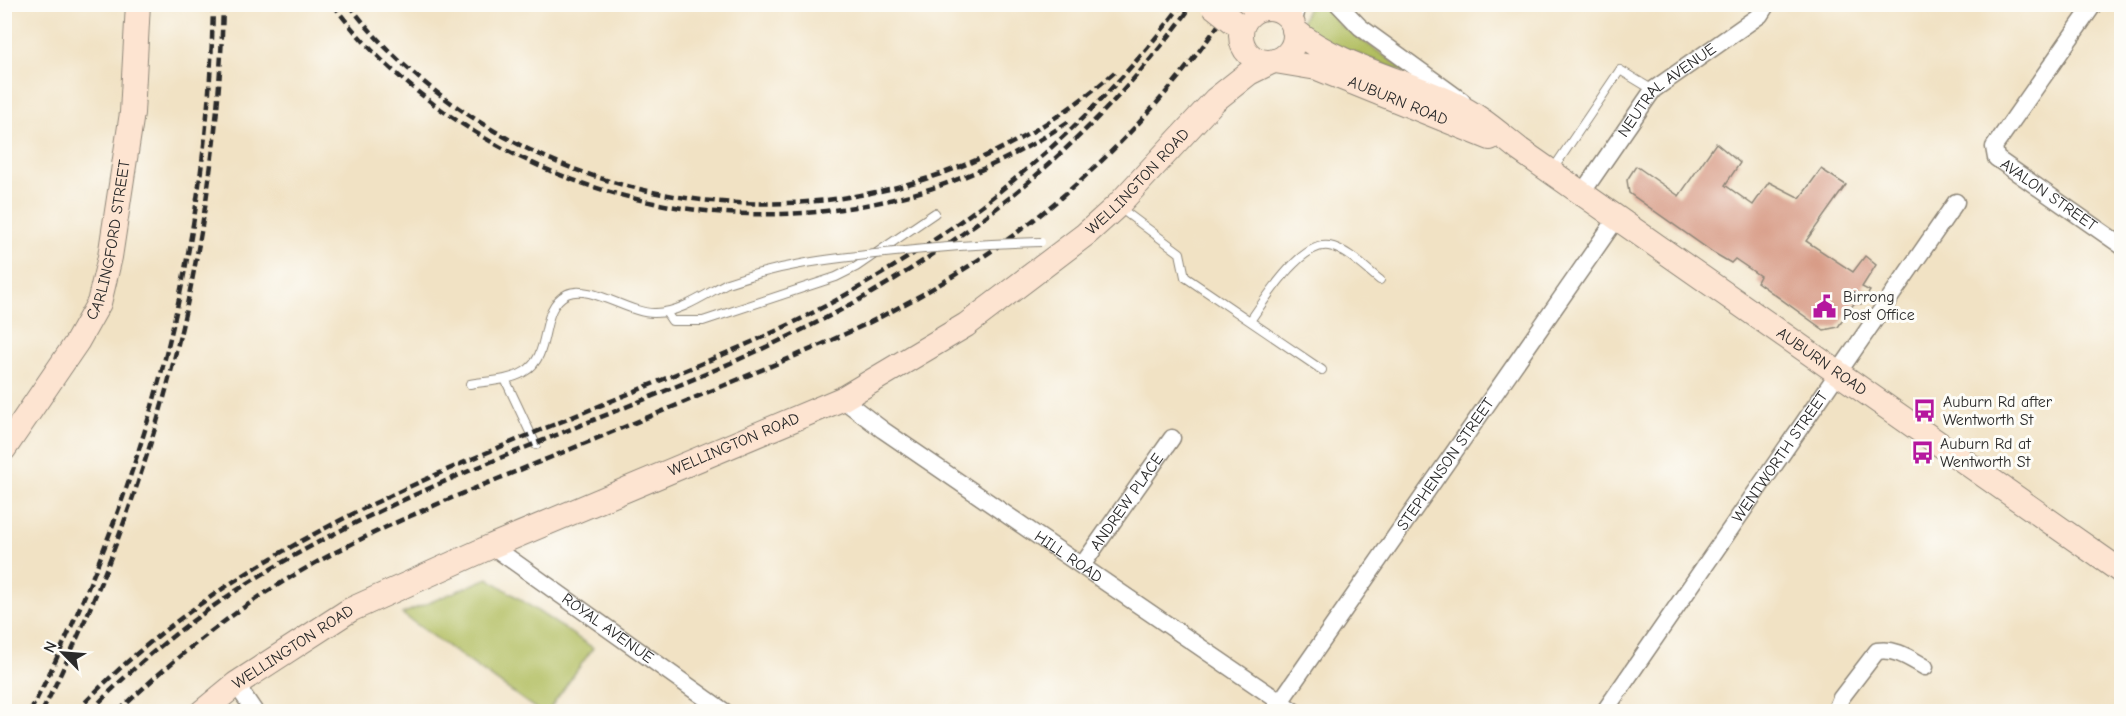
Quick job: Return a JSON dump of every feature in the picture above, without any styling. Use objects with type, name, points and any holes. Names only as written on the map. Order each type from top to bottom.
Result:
[{"type":"main road","name":"CARLINGFORD STREET","points":[[4,449],[77,342],[99,303],[110,257],[132,113],[138,4]]},
{"type":"main road","points":[[1211,4],[1249,17],[1279,11],[1295,20],[1291,49],[1273,61],[1260,61],[1250,56],[1249,17]]},
{"type":"main road","name":"WELLINGTON ROAD","points":[[1215,100],[1236,61],[1249,17]]},
{"type":"main road","name":"AUBURN ROAD","points":[[1295,20],[1321,49],[1453,103],[1487,122],[1520,150],[2121,572]]},
{"type":"main road","name":"WELLINGTON ROAD","points":[[202,711],[236,684],[350,610],[492,546],[842,399],[966,325],[1049,250],[1117,206],[1215,100],[1249,74],[1273,61]]},
{"type":"main road","name":"AUBURN ROAD","points":[[1273,61],[1326,72],[1520,150]]},
{"type":"street","name":"AUBURN ROAD","points":[[1338,4],[1353,21],[1444,86],[1487,122]]},
{"type":"street","name":"NEUTRAL AVENUE","points":[[1582,193],[1653,90],[1760,15],[1767,4]]},
{"type":"street","name":"AVALON STREET","points":[[2094,4],[1994,147],[1996,158],[2121,246]]},
{"type":"street","name":"WENTWORTH STREET","points":[[1604,711],[1956,202]]},
{"type":"street","name":"STEPHENSON STREET","points":[[1277,706],[1617,218]]},
{"type":"street","name":"HILL ROAD","points":[[842,399],[883,430],[1083,564],[1277,706],[1295,711]]},
{"type":"street","name":"ANDREW PLACE","points":[[1083,564],[1172,438]]},
{"type":"street","name":"ROYAL AVENUE","points":[[492,546],[725,711]]},
{"type":"street","points":[[1834,711],[1841,698],[1877,651],[1888,649],[1925,667]]},
{"type":"street","points":[[236,684],[255,711]]},
{"type":"lane","points":[[1551,172],[1620,70],[1653,90]]},
{"type":"lane","points":[[1117,206],[1180,253],[1185,277],[1322,369]]},
{"type":"lane","points":[[666,312],[672,321],[703,321],[836,277],[856,267],[935,213]]},
{"type":"lane","points":[[470,384],[505,379],[526,371],[537,361],[553,309],[567,294],[584,292],[642,313],[666,312],[728,284],[766,270],[808,261],[974,243],[1049,250]]},
{"type":"lane","points":[[1250,321],[1283,277],[1316,248],[1329,246],[1344,253],[1380,280]]},
{"type":"lane","points":[[505,379],[536,445]]},
{"type":"green space","points":[[1309,5],[1325,5],[1339,24],[1412,75],[1314,37],[1301,23]]},
{"type":"green space","points":[[488,578],[593,648],[548,711],[539,711],[402,614]]},
{"type":"building","points":[[1716,143],[1740,163],[1725,185],[1753,205],[1769,182],[1800,198],[1821,169],[1846,185],[1806,241],[1853,272],[1865,256],[1876,265],[1862,287],[1870,291],[1861,304],[1855,302],[1838,327],[1824,330],[1757,282],[1760,276],[1735,259],[1731,263],[1714,253],[1629,193],[1627,180],[1636,166],[1679,196]]},
{"type":"railway","points":[[30,712],[70,629],[106,544],[137,457],[162,368],[183,279],[199,188],[209,96],[213,4]]},
{"type":"railway","points":[[42,712],[81,628],[116,543],[146,456],[172,368],[192,279],[208,188],[218,97],[223,4]]},
{"type":"railway","points":[[333,4],[378,57],[432,103],[470,129],[541,167],[615,194],[692,209],[771,214],[849,208],[925,190],[999,161],[1069,121]]},
{"type":"railway","points":[[349,4],[376,37],[407,68],[475,119],[552,160],[634,188],[718,202],[804,202],[888,189],[970,163],[1047,123],[1117,70]]},
{"type":"railway","points":[[76,712],[138,652],[205,601],[277,555],[351,515],[428,478],[779,330],[868,282],[919,250],[1016,178],[1061,138],[1104,96],[1182,4]]},
{"type":"railway","points":[[90,712],[166,642],[249,583],[337,532],[430,488],[716,370],[808,327],[918,264],[970,228],[1068,147],[1113,102],[1155,54],[1193,4]]},
{"type":"railway","points":[[118,712],[170,664],[207,634],[265,593],[321,560],[439,503],[821,345],[883,316],[953,276],[1000,245],[1086,175],[1164,95],[1233,4]]},
{"type":"place","name":"Birrong Post Office","points":[[1825,306]]},
{"type":"place","name":"Auburn Rd after Wentworth St","points":[[1925,411]]},
{"type":"place","name":"Auburn Rd at Wentworth St","points":[[1922,453]]}]
